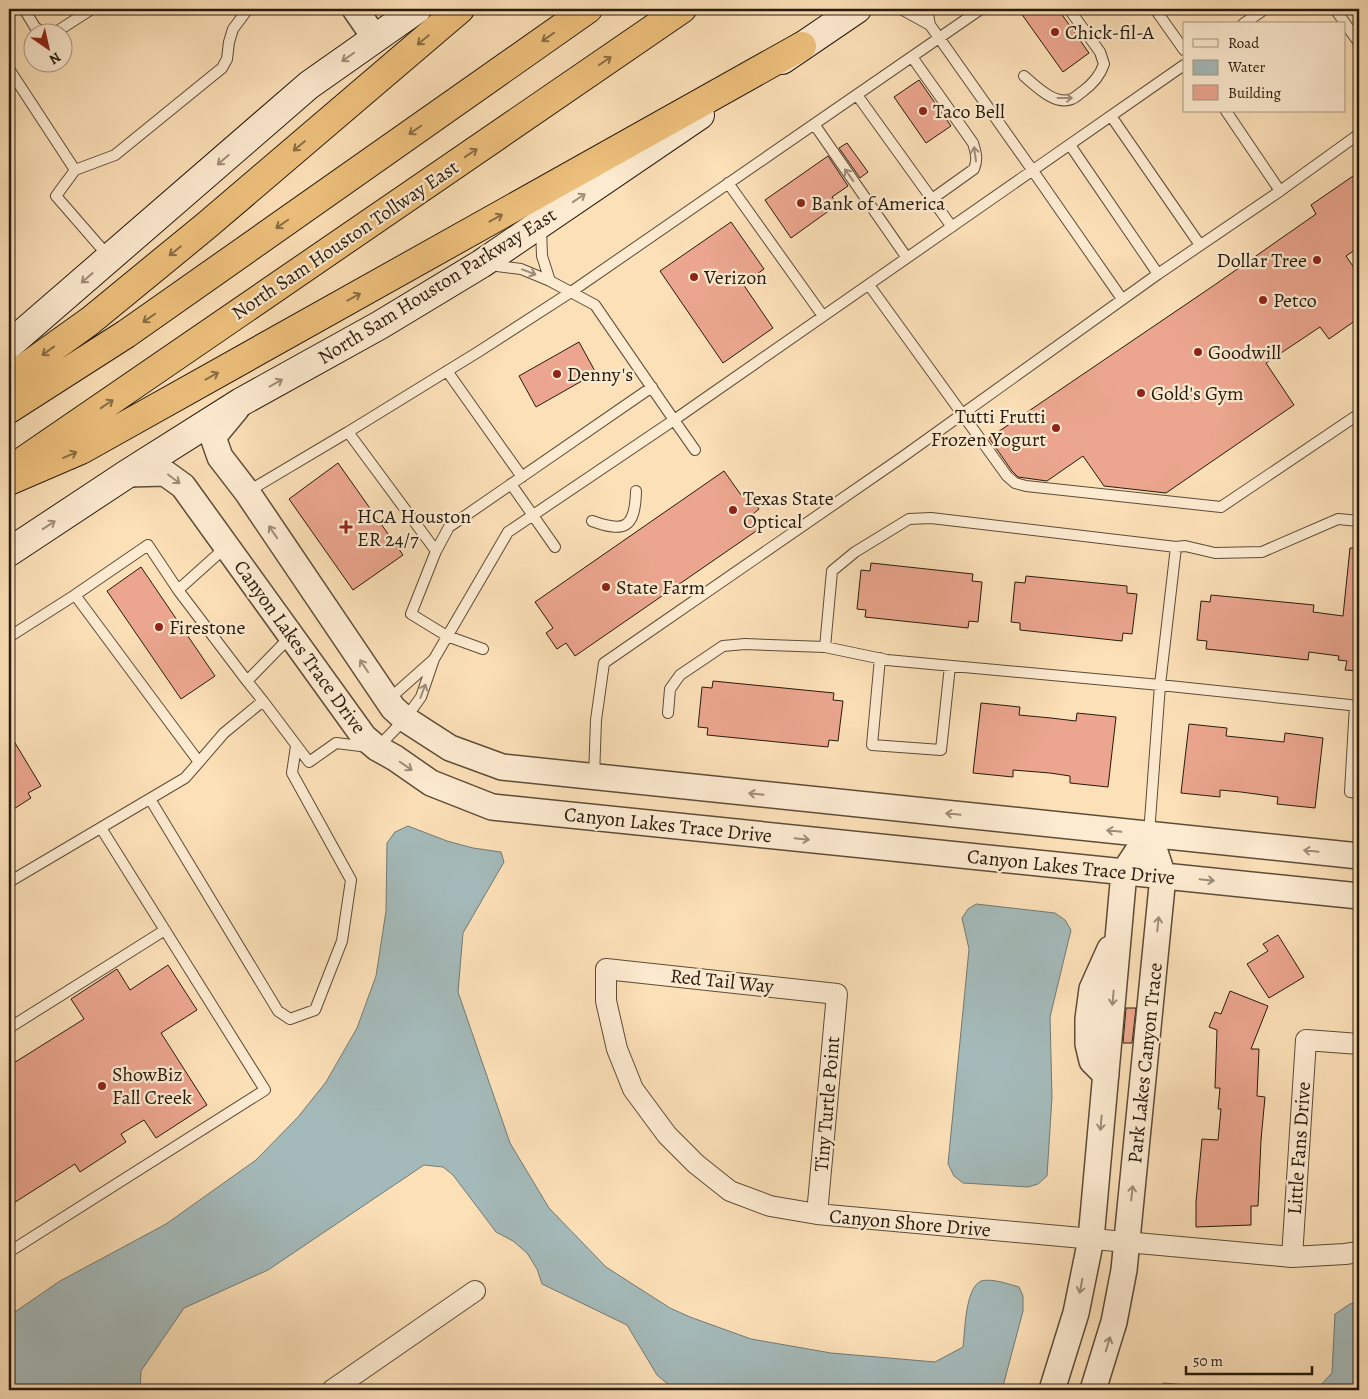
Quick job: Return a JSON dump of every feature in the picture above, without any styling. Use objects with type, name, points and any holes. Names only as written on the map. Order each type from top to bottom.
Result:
[{"type":"highway","points":[[9,380],[105,309],[207,225],[460,9]]},
{"type":"highway","points":[[9,409],[126,334],[588,9]]},
{"type":"highway","name":"North Sam Houston Tollway East","points":[[9,471],[682,9]]},
{"type":"highway","points":[[9,481],[81,450],[802,46]]},
{"type":"main road","points":[[9,345],[309,85],[416,9]]},
{"type":"main road","name":"North Sam Houston Parkway East","points":[[9,552],[241,402],[380,325],[481,264],[857,9]]},
{"type":"street","points":[[354,9],[375,38]]},
{"type":"street","name":"Canyon Lakes Trace Drive","points":[[241,402],[214,437],[220,457],[247,492],[392,708],[404,719],[450,748],[502,767],[1359,856]]},
{"type":"street","name":"Canyon Lakes Trace Drive","points":[[127,474],[166,472],[183,486],[364,736],[377,748],[395,758],[431,784],[492,807],[1359,896]]},
{"type":"street","name":"Park Lakes Canyon Trace","points":[[1052,1390],[1076,1313],[1091,1239],[1124,872],[1148,834]]},
{"type":"street","name":"Park Lakes Canyon Trace","points":[[1093,1390],[1114,1322],[1124,1270],[1127,1242],[1163,876],[1148,834]]},
{"type":"street","name":"Park Lakes Canyon Trace","points":[[1106,1075],[1092,1060],[1088,1044],[1088,1018],[1092,989],[1119,928]]},
{"type":"street","points":[[1116,960],[1154,962]]},
{"type":"street","name":"Red Tail Way","points":[[606,969],[838,994]]},
{"type":"street","name":"Canyon Shore Drive","points":[[606,969],[606,1002],[617,1049],[633,1089],[667,1135],[696,1164],[730,1191],[770,1206],[817,1214],[1292,1257],[1359,1252]]},
{"type":"street","name":"Tiny Turtle Point","points":[[817,1214],[838,994]]},
{"type":"street","name":"Little Fans Drive","points":[[1292,1257],[1306,1040],[1359,1044]]},
{"type":"street","points":[[1106,1075],[1143,1077]]},
{"type":"street","points":[[332,1390],[475,1291]]},
{"type":"lane","points":[[24,9],[32,22]]},
{"type":"lane","points":[[72,22],[92,9]]},
{"type":"lane","points":[[110,258],[56,196],[75,170],[115,155],[222,68],[227,59],[233,29],[248,9]]},
{"type":"lane","points":[[901,9],[930,25],[940,38],[1122,299]]},
{"type":"lane","points":[[927,9],[930,25]]},
{"type":"lane","points":[[247,492],[447,371],[571,292],[981,9]]},
{"type":"lane","points":[[1024,76],[1046,95],[1061,99],[1072,99],[1088,87],[1100,74],[1104,64],[1100,52],[1069,9]]},
{"type":"lane","points":[[1246,22],[1265,9]]},
{"type":"lane","points":[[1335,9],[1341,22]]},
{"type":"lane","points":[[1158,10],[1183,48]]},
{"type":"lane","points":[[1348,36],[1359,43]]},
{"type":"lane","points":[[912,57],[973,143],[977,155],[974,169],[932,199]]},
{"type":"lane","points":[[9,637],[148,545],[178,590],[309,762],[336,743],[377,748],[421,697],[434,659],[508,532],[674,420],[1183,66]]},
{"type":"lane","points":[[9,69],[75,170]]},
{"type":"lane","points":[[857,95],[952,227]]},
{"type":"lane","points":[[1227,112],[1280,191]]},
{"type":"lane","points":[[1111,116],[1200,245]]},
{"type":"lane","points":[[814,124],[907,258]]},
{"type":"lane","points":[[594,777],[596,720],[604,663],[901,458],[1122,299],[1280,191],[1359,134]]},
{"type":"lane","points":[[1070,145],[1158,274]]},
{"type":"lane","points":[[728,183],[823,316]]},
{"type":"lane","points":[[541,223],[542,256],[550,280]]},
{"type":"lane","points":[[481,264],[521,269],[550,280],[595,305],[695,450]]},
{"type":"lane","points":[[868,285],[1008,476],[1016,483],[1036,487],[1221,507],[1359,414]]},
{"type":"lane","points":[[447,371],[522,477]]},
{"type":"lane","points":[[483,649],[447,636],[411,614],[436,551],[449,527],[652,387]]},
{"type":"lane","points":[[348,432],[436,551]]},
{"type":"lane","points":[[511,484],[554,547]]},
{"type":"lane","points":[[592,521],[617,527],[627,523],[633,516],[636,505],[636,491]]},
{"type":"lane","points":[[825,647],[832,571],[855,552],[910,519],[931,518],[1176,547],[1185,546],[1216,553],[1262,552],[1338,519],[1359,521]]},
{"type":"lane","points":[[178,590],[227,546]]},
{"type":"lane","points":[[1148,834],[1160,685],[1176,547]]},
{"type":"lane","points":[[75,595],[199,762]]},
{"type":"lane","points":[[247,682],[291,636]]},
{"type":"lane","points":[[668,713],[670,689],[680,675],[723,646],[745,644],[825,647],[880,658],[950,666],[1160,685],[1357,706],[1350,792],[1359,793]]},
{"type":"lane","points":[[880,658],[872,745],[942,750],[950,666]]},
{"type":"lane","points":[[388,700],[434,659]]},
{"type":"lane","points":[[9,882],[185,778],[224,733],[262,701]]},
{"type":"lane","points":[[150,800],[278,1011],[290,1019],[315,1010],[342,941],[351,880],[292,773],[296,746]]},
{"type":"lane","points":[[9,1252],[265,1090],[101,828]]},
{"type":"lane","points":[[9,872],[22,874]]},
{"type":"lane","points":[[9,1028],[165,930]]},
{"type":"water","points":[[408,826],[447,841],[473,848],[501,852],[504,862],[463,933],[458,992],[510,1143],[549,1208],[606,1267],[670,1308],[751,1339],[831,1353],[935,1362],[963,1347],[969,1301],[976,1285],[981,1281],[990,1280],[1019,1287],[1023,1296],[1023,1311],[1002,1390],[675,1390],[657,1375],[627,1325],[542,1284],[537,1269],[527,1253],[513,1241],[496,1232],[453,1175],[443,1167],[424,1165],[268,1270],[184,1308],[141,1371],[140,1390],[9,1390],[9,1316],[60,1281],[166,1224],[256,1160],[298,1117],[326,1082],[357,1028],[376,976],[386,911],[387,843],[395,832]]},
{"type":"water","points":[[976,904],[1055,913],[1065,920],[1071,930],[1050,1017],[1052,1097],[1047,1176],[1038,1184],[1028,1187],[963,1183],[954,1176],[948,1164],[969,949],[962,918],[968,909]]},
{"type":"water","points":[[1359,1302],[1359,1390],[1316,1390],[1332,1373],[1335,1314],[1350,1304]]},
{"type":"water","points":[[1163,1383],[1250,1390],[1157,1390]]},
{"type":"building","name":"Chick-fil-A","points":[[1018,9],[1058,9],[1089,53],[1063,72]]},
{"type":"building","name":"Taco Bell","points":[[919,80],[951,126],[926,143],[894,97]]},
{"type":"building","points":[[847,143],[868,172],[860,178],[839,148]]},
{"type":"building","name":"Bank of America","points":[[828,156],[848,186],[832,197],[837,205],[791,238],[765,200]]},
{"type":"building","points":[[1359,172],[1359,247],[1346,256],[1359,275],[1359,318],[1329,339],[1320,327],[1266,363],[1294,405],[1166,493],[1104,486],[1083,456],[1047,481],[1018,477],[1012,471],[989,438],[1316,214],[1311,205]]},
{"type":"building","points":[[731,222],[764,269],[743,284],[773,328],[723,363],[660,271]]},
{"type":"building","name":"Denny's","points":[[579,342],[596,373],[536,407],[519,376]]},
{"type":"building","name":"HCA Houston ER 24/7","points":[[338,463],[403,555],[353,590],[289,499]]},
{"type":"building","points":[[724,471],[741,495],[747,491],[759,509],[753,514],[762,527],[575,656],[566,643],[557,649],[546,633],[553,628],[535,602]]},
{"type":"building","points":[[1350,548],[1359,548],[1359,671],[1345,670],[1347,661],[1338,660],[1339,656],[1309,652],[1308,660],[1206,649],[1207,641],[1197,640],[1201,601],[1210,602],[1211,595],[1314,605],[1313,612],[1343,616]]},
{"type":"building","points":[[871,563],[973,574],[972,581],[982,582],[978,622],[969,621],[968,628],[865,617],[866,610],[857,609],[861,570],[870,571]]},
{"type":"building","points":[[141,567],[215,676],[181,699],[107,591]]},
{"type":"building","points":[[1026,576],[1127,586],[1127,593],[1137,594],[1132,634],[1123,633],[1122,641],[1020,630],[1020,623],[1011,622],[1015,582],[1025,583]]},
{"type":"building","points":[[713,681],[834,693],[833,700],[843,701],[838,741],[829,740],[828,747],[707,735],[708,728],[698,727],[702,687],[712,688]]},
{"type":"building","points":[[981,703],[1020,707],[1019,715],[1076,721],[1077,713],[1116,717],[1108,787],[1070,783],[1070,776],[1050,773],[1013,770],[1013,777],[973,773]]},
{"type":"building","points":[[1189,724],[1227,728],[1226,736],[1284,742],[1285,733],[1323,738],[1315,808],[1277,804],[1278,797],[1241,792],[1220,790],[1220,797],[1181,793]]},
{"type":"building","points":[[9,733],[41,786],[28,793],[31,798],[9,812]]},
{"type":"building","points":[[1278,935],[1304,977],[1269,998],[1247,964],[1268,951],[1263,944]]},
{"type":"building","name":"ShowBiz Fall Creek","points":[[168,965],[197,1010],[161,1033],[207,1105],[156,1138],[144,1120],[121,1134],[126,1142],[80,1172],[75,1164],[9,1206],[9,1066],[84,1019],[71,999],[117,969],[130,990]]},
{"type":"building","points":[[1230,991],[1268,1006],[1251,1049],[1259,1049],[1257,1096],[1265,1097],[1258,1206],[1251,1206],[1251,1225],[1196,1227],[1196,1202],[1202,1139],[1218,1140],[1221,1109],[1218,1109],[1220,1088],[1215,1088],[1217,1030],[1209,1027],[1215,1012],[1221,1014]]},
{"type":"building","points":[[1126,1008],[1136,1008],[1132,1043],[1123,1043]]},
{"type":"place","name":"Chick-fil-A","points":[[1055,32]]},
{"type":"place","name":"Taco Bell","points":[[923,111]]},
{"type":"place","name":"Bank of America","points":[[801,203]]},
{"type":"place","name":"Dollar Tree","points":[[1317,260]]},
{"type":"place","name":"Verizon","points":[[694,277]]},
{"type":"place","name":"Petco","points":[[1263,300]]},
{"type":"place","name":"Goodwill","points":[[1198,352]]},
{"type":"place","name":"Denny's","points":[[557,374]]},
{"type":"place","name":"Gold's Gym","points":[[1141,393]]},
{"type":"place","name":"Tutti Frutti Frozen Yogurt","points":[[1056,428]]},
{"type":"place","name":"Texas State Optical","points":[[733,510]]},
{"type":"place","name":"HCA Houston ER 24/7","points":[[346,527]]},
{"type":"place","name":"State Farm","points":[[606,587]]},
{"type":"place","name":"Firestone","points":[[159,627]]},
{"type":"place","name":"ShowBiz Fall Creek","points":[[102,1086]]}]
